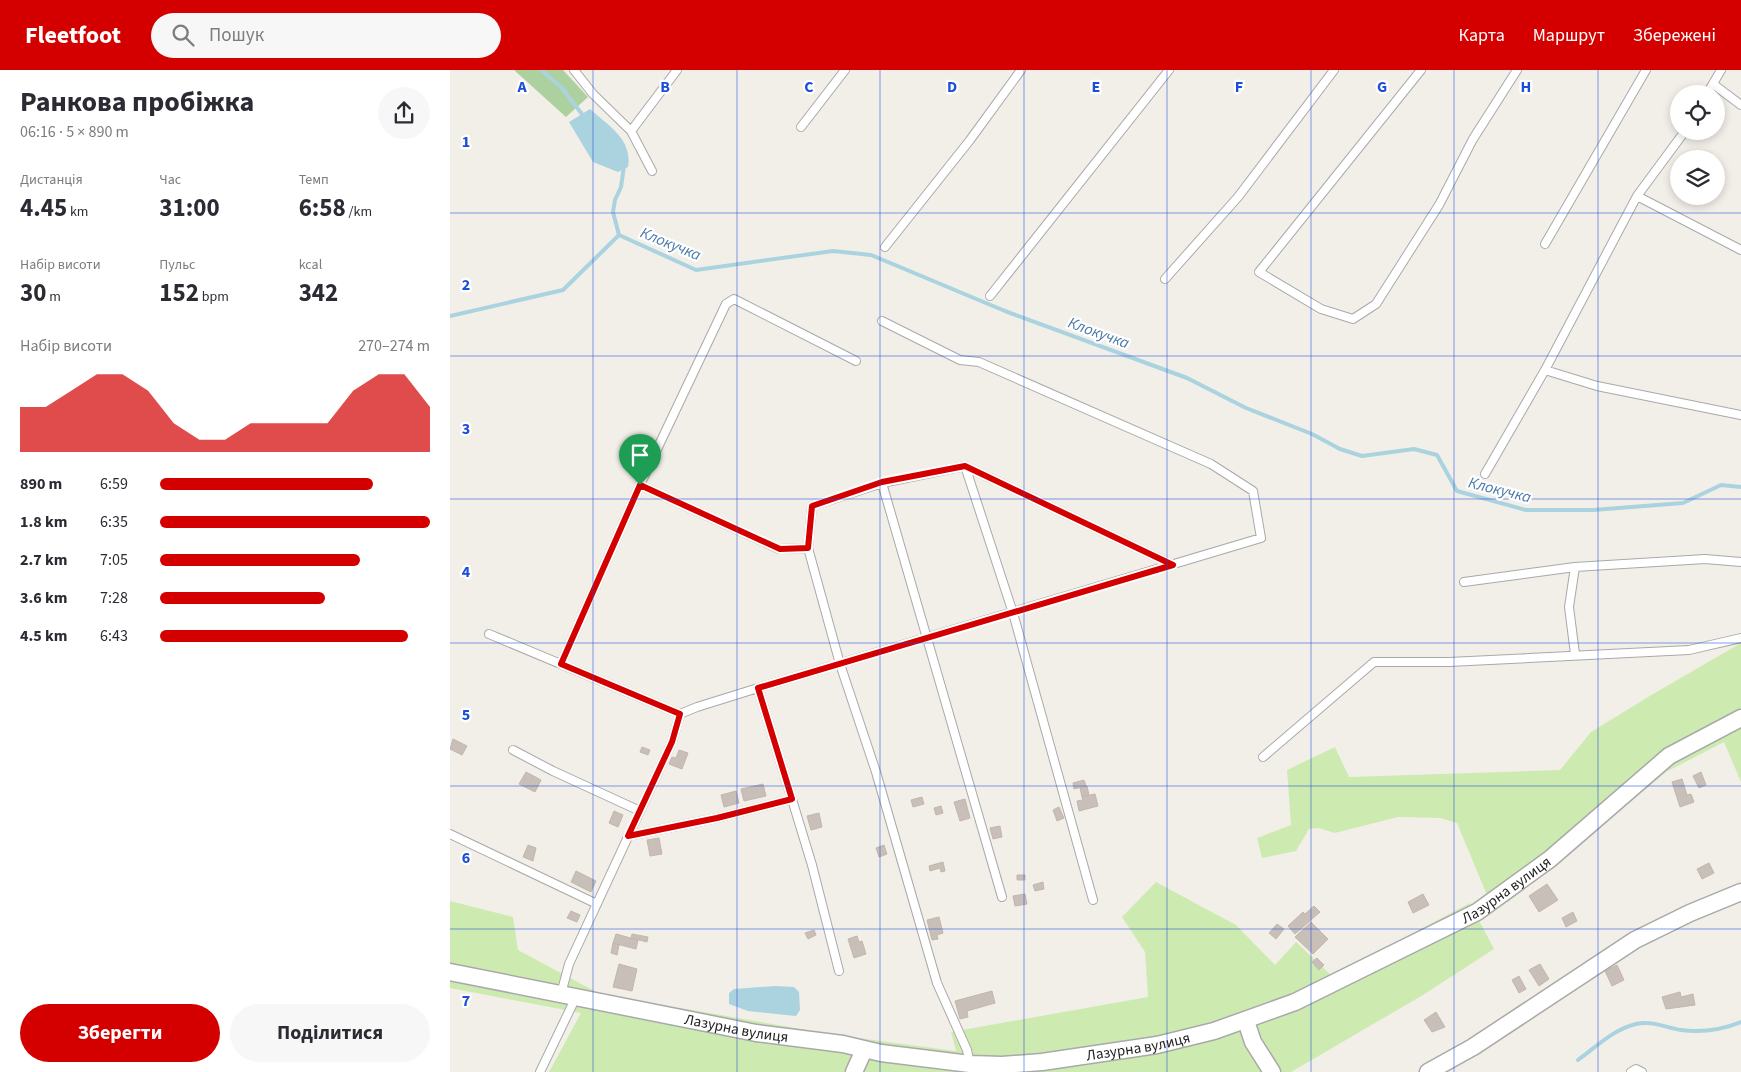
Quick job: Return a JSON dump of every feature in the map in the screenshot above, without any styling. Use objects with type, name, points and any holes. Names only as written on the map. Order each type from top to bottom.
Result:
[{"type":"street","name":"Лазурна вулиця","points":[[450,972],[756,1033],[843,1044],[864,1050],[970,1064],[1002,1065],[1042,1062],[1136,1049],[1196,1036],[1246,1021],[1295,1002],[1477,912],[1550,859],[1668,756],[1741,718]]},
{"type":"street","points":[[1428,1072],[1473,1047],[1635,940],[1690,913],[1741,892]]},
{"type":"street","points":[[1246,1021],[1253,1042],[1272,1072]]},
{"type":"street","points":[[854,1072],[864,1050]]},
{"type":"lane","points":[[574,70],[593,94],[631,131],[652,170]]},
{"type":"lane","points":[[631,131],[677,70]]},
{"type":"lane","points":[[801,127],[845,70]]},
{"type":"lane","points":[[885,248],[970,140],[1021,70]]},
{"type":"lane","points":[[990,296],[1170,70]]},
{"type":"lane","points":[[1165,279],[1238,197],[1334,70]]},
{"type":"lane","points":[[1421,70],[1259,272],[1320,309],[1353,319],[1376,304],[1439,205],[1473,139],[1517,70]]},
{"type":"lane","points":[[1545,244],[1646,70]]},
{"type":"lane","points":[[1721,70],[1713,84],[1741,105]]},
{"type":"lane","points":[[1485,474],[1545,370],[1637,196],[1677,140]]},
{"type":"lane","points":[[1637,196],[1741,250]]},
{"type":"lane","points":[[561,664],[640,485],[726,304],[734,298],[856,361]]},
{"type":"lane","points":[[489,634],[680,714],[758,688],[1261,538],[1253,491],[1211,464],[979,362],[960,360],[882,321]]},
{"type":"lane","points":[[1545,370],[1597,386],[1741,415]]},
{"type":"lane","points":[[970,1064],[968,1050],[937,983],[876,772],[840,664],[808,548],[812,506],[882,482],[965,466],[1173,565]]},
{"type":"lane","points":[[965,466],[1012,612],[1093,900]]},
{"type":"lane","points":[[882,482],[1002,897]]},
{"type":"lane","points":[[640,485],[780,549],[808,548]]},
{"type":"lane","points":[[1464,582],[1575,567],[1705,560],[1741,562]]},
{"type":"lane","points":[[1575,567],[1569,607],[1575,654]]},
{"type":"lane","points":[[1263,757],[1374,662],[1449,662],[1575,654],[1689,650],[1741,638]]},
{"type":"lane","points":[[758,688],[812,865],[838,971]]},
{"type":"lane","points":[[540,1072],[568,996],[569,964],[672,742],[680,714]]},
{"type":"lane","points":[[513,750],[553,771],[640,811]]},
{"type":"lane","points":[[628,836],[717,818],[792,799]]},
{"type":"lane","points":[[450,834],[596,904]]},
{"type":"lane","points":[[1631,1072],[1636,1070],[1642,1072]]},
{"type":"green space","points":[[514,70],[563,70],[588,97],[566,117]]},
{"type":"green space","points":[[1741,643],[1741,782],[1724,742],[1666,772],[1508,902],[1489,900],[1457,823],[1440,818],[1398,817],[1335,833],[1318,828],[1309,829],[1296,851],[1262,858],[1257,838],[1291,825],[1287,770],[1335,747],[1349,777],[1560,770],[1591,732]]},
{"type":"green space","points":[[1156,882],[1236,925],[1275,965],[1296,942],[1332,976],[1470,903],[1494,949],[1423,995],[1291,1072],[549,1072],[581,1013],[450,988],[450,901],[513,917],[518,950],[600,994],[836,1035],[956,1051],[951,1032],[1148,997],[1145,952],[1122,917]]},
{"type":"water","points":[[590,109],[611,127],[623,141],[629,157],[628,167],[618,172],[593,162],[569,122]]},
{"type":"water","points":[[775,986],[794,987],[799,992],[800,1010],[796,1016],[748,1011],[729,1004],[729,993],[734,989]]},
{"type":"building","points":[[453,739],[467,746],[462,755],[450,749]]},
{"type":"building","points":[[642,747],[650,750],[648,755],[640,752]]},
{"type":"building","points":[[679,750],[688,753],[682,769],[669,764],[672,757],[676,758]]},
{"type":"building","points":[[526,772],[541,780],[535,792],[519,784]]},
{"type":"building","points":[[1701,772],[1706,785],[1699,788],[1693,776]]},
{"type":"building","points":[[1682,779],[1687,795],[1691,794],[1694,802],[1680,807],[1672,782]]},
{"type":"building","points":[[1084,780],[1086,786],[1074,789],[1073,783]]},
{"type":"building","points":[[763,784],[766,796],[744,801],[741,789]]},
{"type":"building","points":[[1087,786],[1089,795],[1082,797],[1080,788]]},
{"type":"building","points":[[736,791],[739,803],[724,807],[721,795]]},
{"type":"building","points":[[1095,794],[1098,806],[1079,811],[1077,801],[1083,800],[1082,797]]},
{"type":"building","points":[[922,797],[924,804],[913,807],[911,800]]},
{"type":"building","points":[[965,799],[970,818],[960,821],[954,802]]},
{"type":"building","points":[[941,806],[943,813],[936,815],[934,808]]},
{"type":"building","points":[[1059,807],[1064,818],[1057,821],[1053,810]]},
{"type":"building","points":[[614,811],[623,815],[618,827],[609,823]]},
{"type":"building","points":[[819,813],[822,827],[811,830],[807,816]]},
{"type":"building","points":[[1000,826],[1002,837],[993,839],[990,828]]},
{"type":"building","points":[[659,838],[662,854],[650,856],[647,840]]},
{"type":"building","points":[[528,845],[536,848],[533,861],[523,857]]},
{"type":"building","points":[[884,845],[887,854],[879,857],[876,848]]},
{"type":"building","points":[[943,862],[945,871],[941,872],[940,868],[930,871],[929,866]]},
{"type":"building","points":[[1709,863],[1714,873],[1702,879],[1697,869]]},
{"type":"building","points":[[576,871],[596,881],[591,892],[571,882]]},
{"type":"building","points":[[1017,875],[1025,875],[1025,880],[1017,880]]},
{"type":"building","points":[[1043,882],[1044,889],[1035,891],[1033,885]]},
{"type":"building","points":[[1547,884],[1558,900],[1539,912],[1529,896]]},
{"type":"building","points":[[1025,894],[1027,904],[1015,906],[1013,896]]},
{"type":"building","points":[[1423,894],[1429,905],[1413,913],[1408,902]]},
{"type":"building","points":[[1314,906],[1320,912],[1295,934],[1288,926],[1303,912],[1305,914]]},
{"type":"building","points":[[571,911],[580,915],[577,922],[567,918]]},
{"type":"building","points":[[1573,912],[1577,921],[1566,927],[1562,918]]},
{"type":"building","points":[[939,917],[943,933],[937,935],[938,939],[932,940],[927,920]]},
{"type":"building","points":[[1311,922],[1328,939],[1313,954],[1295,937]]},
{"type":"building","points":[[1277,924],[1284,929],[1276,939],[1269,933]]},
{"type":"building","points":[[814,930],[816,935],[808,939],[805,933]]},
{"type":"building","points":[[616,934],[638,940],[636,949],[613,943]]},
{"type":"building","points":[[632,934],[648,937],[647,942],[631,938]]},
{"type":"building","points":[[857,936],[859,942],[862,941],[866,954],[854,958],[848,939]]},
{"type":"building","points":[[613,943],[619,945],[617,955],[611,953]]},
{"type":"building","points":[[1317,958],[1324,965],[1319,970],[1312,962]]},
{"type":"building","points":[[619,964],[637,969],[632,991],[613,987]]},
{"type":"building","points":[[1540,964],[1549,979],[1539,986],[1529,970]]},
{"type":"building","points":[[1617,965],[1624,980],[1612,986],[1605,971]]},
{"type":"building","points":[[1519,976],[1526,989],[1519,993],[1512,980]]},
{"type":"building","points":[[992,991],[995,1003],[967,1011],[968,1017],[960,1019],[955,1001]]},
{"type":"building","points":[[1680,992],[1681,997],[1693,994],[1695,1005],[1666,1009],[1662,997]]},
{"type":"building","points":[[1436,1012],[1445,1027],[1432,1032],[1424,1020]]},
{"type":"waterway","name":"Клокучка","points":[[541,70],[561,87],[585,118]]},
{"type":"waterway","name":"Клокучка","points":[[624,166],[621,187],[615,200],[613,212],[619,235],[696,270],[833,251],[871,255],[1005,311],[1187,378],[1246,408],[1312,434],[1340,449],[1362,456],[1414,449],[1437,455],[1457,491],[1526,510],[1593,510],[1683,503],[1721,485],[1741,487]]},
{"type":"waterway","points":[[450,316],[563,290],[619,235]]},
{"type":"waterway","points":[[1578,1060],[1613,1034],[1636,1024],[1653,1024],[1681,1030],[1704,1031],[1719,1029],[1741,1022]]},
{"type":"route","points":[[965,466],[1173,565],[758,688],[792,799],[717,818],[628,836],[672,742],[680,714],[561,664],[640,485],[780,549],[808,548],[812,506],[882,482],[965,466]]}]
